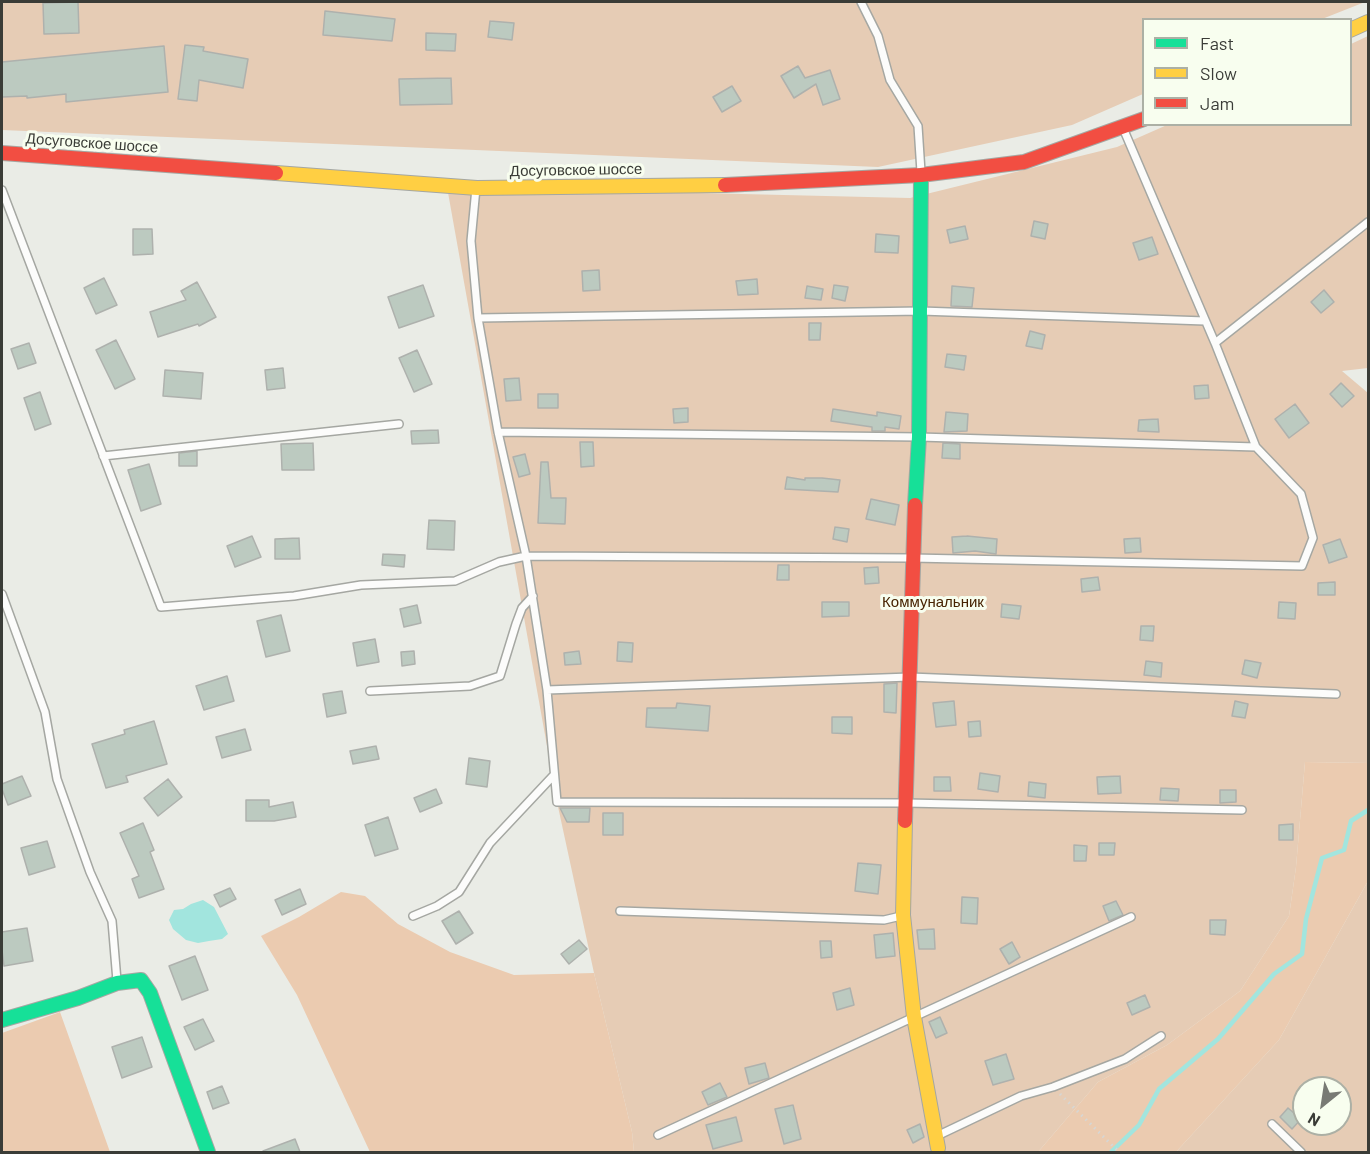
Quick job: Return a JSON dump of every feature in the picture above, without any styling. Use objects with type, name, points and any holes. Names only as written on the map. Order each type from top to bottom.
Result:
[{"type":"street","points":[[1352,29],[1368,22]]},
{"type":"street","name":"Досуговское шоссе","points":[[2,153],[477,188],[753,184],[921,175],[1024,162],[1142,119]]},
{"type":"street","points":[[921,175],[919,437],[912,558],[903,915],[914,1017],[937,1147]]},
{"type":"street","points":[[2,1020],[78,998],[117,983],[141,980],[150,993],[208,1152]]},
{"type":"lane","points":[[861,2],[878,36],[890,80],[918,126],[921,175]]},
{"type":"lane","points":[[2,190],[161,607],[294,596],[361,585],[455,581],[499,562],[526,556],[912,558],[1302,566],[1313,538],[1301,494],[1256,447],[1215,343],[1123,128]]},
{"type":"lane","points":[[477,188],[471,241],[478,318],[498,432],[526,556],[547,690],[557,802]]},
{"type":"lane","points":[[1215,343],[1368,222]]},
{"type":"lane","points":[[478,318],[921,311],[1205,321]]},
{"type":"lane","points":[[103,456],[399,424]]},
{"type":"lane","points":[[498,432],[919,437],[1256,447]]},
{"type":"lane","points":[[2,594],[45,712],[57,778],[90,872],[112,921],[117,983]]},
{"type":"lane","points":[[370,691],[470,686],[500,676],[522,608],[532,596]]},
{"type":"lane","points":[[547,690],[910,677],[1336,694]]},
{"type":"lane","points":[[413,916],[437,906],[459,892],[490,843],[553,776],[557,802]]},
{"type":"lane","points":[[557,802],[906,803],[1242,810]]},
{"type":"lane","points":[[620,911],[884,920],[903,915]]},
{"type":"lane","points":[[658,1135],[1131,917]]},
{"type":"lane","points":[[937,1147],[1021,1096],[1053,1087],[1125,1059],[1161,1036]]},
{"type":"lane","points":[[1272,1124],[1301,1152]]},
{"type":"path","points":[[1053,1087],[1119,1152]]},
{"type":"green space","points":[[2,2],[1365,2],[1325,18],[1142,18],[1142,94],[1072,125],[878,167],[2,130]]},
{"type":"green space","name":"Коммунальник","points":[[1368,36],[1368,368],[1342,371],[1368,393],[1368,763],[1305,762],[1296,867],[1289,916],[1240,991],[1167,1045],[1098,1082],[1038,1152],[634,1152],[632,1132],[594,973],[557,802],[447,187],[910,198],[1117,147],[1165,126],[1352,126],[1352,44]]},
{"type":"green space","points":[[1368,881],[1368,1152],[1176,1152],[1279,1040]]},
{"type":"shaded area","points":[[1305,762],[1368,763],[1368,881],[1279,1040],[1176,1152],[1038,1152],[1098,1082],[1167,1045],[1240,991],[1289,916],[1296,867]]},
{"type":"shaded area","points":[[341,892],[365,896],[398,924],[450,952],[514,975],[594,973],[632,1132],[634,1152],[370,1152],[297,995],[261,936]]},
{"type":"shaded area","points":[[60,1012],[110,1152],[2,1152],[2,1033]]},
{"type":"water","points":[[203,900],[214,907],[228,934],[222,939],[198,943],[186,940],[173,929],[169,920],[174,910],[183,909]]},
{"type":"building","points":[[78,2],[79,33],[44,34],[43,3]]},
{"type":"building","points":[[325,11],[395,19],[392,41],[323,35]]},
{"type":"building","points":[[490,21],[514,23],[512,40],[488,37]]},
{"type":"building","points":[[426,33],[456,34],[455,51],[426,50]]},
{"type":"building","points":[[185,45],[204,47],[203,51],[248,59],[243,88],[199,80],[197,101],[178,99]]},
{"type":"building","points":[[164,46],[168,92],[66,102],[66,94],[27,98],[27,96],[2,97],[2,62]]},
{"type":"building","points":[[798,66],[805,78],[830,70],[840,99],[823,105],[816,84],[794,98],[781,76]]},
{"type":"building","points":[[451,78],[452,104],[400,105],[399,79]]},
{"type":"building","points":[[732,86],[741,101],[722,112],[713,97]]},
{"type":"building","points":[[1034,221],[1048,224],[1045,239],[1031,236]]},
{"type":"building","points":[[965,226],[968,239],[950,243],[947,230]]},
{"type":"building","points":[[133,229],[152,229],[153,254],[133,255]]},
{"type":"building","points":[[876,234],[899,236],[898,253],[875,252]]},
{"type":"building","points":[[1152,237],[1158,254],[1139,260],[1133,243]]},
{"type":"building","points":[[599,270],[600,290],[583,291],[582,271]]},
{"type":"building","points":[[104,278],[117,305],[96,314],[84,288]]},
{"type":"building","points":[[757,279],[758,294],[738,295],[736,281]]},
{"type":"building","points":[[197,282],[216,317],[199,326],[198,324],[158,337],[150,312],[186,300],[181,291]]},
{"type":"building","points":[[423,285],[434,316],[399,328],[388,297]]},
{"type":"building","points":[[834,285],[848,287],[845,301],[832,298]]},
{"type":"building","points":[[807,286],[823,289],[821,300],[805,298]]},
{"type":"building","points":[[952,286],[974,288],[972,307],[951,306]]},
{"type":"building","points":[[1324,290],[1334,302],[1321,313],[1311,302]]},
{"type":"building","points":[[809,323],[821,323],[820,340],[809,340]]},
{"type":"building","points":[[1030,331],[1045,335],[1042,349],[1026,346]]},
{"type":"building","points":[[116,340],[135,379],[115,389],[96,350]]},
{"type":"building","points":[[29,343],[36,363],[18,369],[11,349]]},
{"type":"building","points":[[417,350],[432,384],[414,392],[399,358]]},
{"type":"building","points":[[947,354],[966,356],[964,370],[945,367]]},
{"type":"building","points":[[283,368],[285,388],[267,390],[265,370]]},
{"type":"building","points":[[165,370],[203,373],[201,399],[163,396]]},
{"type":"building","points":[[519,378],[521,400],[506,401],[504,379]]},
{"type":"building","points":[[1341,383],[1354,396],[1342,407],[1330,394]]},
{"type":"building","points":[[1208,385],[1209,398],[1195,399],[1194,386]]},
{"type":"building","points":[[40,392],[51,424],[35,430],[24,398]]},
{"type":"building","points":[[538,394],[558,394],[558,408],[538,408]]},
{"type":"building","points":[[1295,404],[1309,423],[1289,438],[1275,419]]},
{"type":"building","points":[[688,408],[688,422],[674,423],[673,409]]},
{"type":"building","points":[[833,409],[877,416],[877,412],[901,416],[899,429],[885,427],[885,431],[872,431],[872,427],[831,421]]},
{"type":"building","points":[[946,412],[968,414],[967,431],[944,432]]},
{"type":"building","points":[[1158,419],[1159,432],[1138,431],[1139,420]]},
{"type":"building","points":[[438,430],[439,443],[412,444],[411,431]]},
{"type":"building","points":[[580,442],[593,442],[594,466],[581,467]]},
{"type":"building","points":[[313,443],[314,470],[282,470],[281,444]]},
{"type":"building","points":[[943,443],[960,444],[960,459],[942,458]]},
{"type":"building","points":[[197,451],[197,466],[179,466],[179,453]]},
{"type":"building","points":[[525,454],[530,474],[519,477],[513,457]]},
{"type":"building","points":[[541,462],[548,462],[551,498],[566,498],[565,524],[538,523]]},
{"type":"building","points":[[149,464],[161,504],[141,511],[128,470]]},
{"type":"building","points":[[787,477],[805,480],[805,478],[822,478],[840,480],[838,492],[785,489]]},
{"type":"building","points":[[871,499],[899,505],[895,525],[866,519]]},
{"type":"building","points":[[429,520],[455,521],[454,550],[427,549]]},
{"type":"building","points":[[835,527],[849,529],[847,542],[833,539]]},
{"type":"building","points":[[252,536],[261,557],[235,567],[227,546]]},
{"type":"building","points":[[952,537],[997,539],[996,554],[975,551],[953,553]]},
{"type":"building","points":[[299,538],[300,559],[275,559],[275,539]]},
{"type":"building","points":[[1140,538],[1141,552],[1125,553],[1124,539]]},
{"type":"building","points":[[1340,539],[1347,557],[1329,563],[1323,545]]},
{"type":"building","points":[[383,554],[405,555],[404,567],[382,565]]},
{"type":"building","points":[[778,565],[789,565],[789,580],[777,580]]},
{"type":"building","points":[[878,567],[879,583],[865,584],[864,568]]},
{"type":"building","points":[[1098,577],[1100,590],[1082,592],[1081,579]]},
{"type":"building","points":[[1335,582],[1335,595],[1318,595],[1318,583]]},
{"type":"building","points":[[822,602],[849,602],[849,616],[822,617]]},
{"type":"building","points":[[1279,602],[1296,603],[1295,619],[1278,618]]},
{"type":"building","points":[[1002,604],[1021,606],[1019,619],[1001,617]]},
{"type":"building","points":[[417,605],[421,623],[404,627],[400,609]]},
{"type":"building","points":[[281,615],[290,651],[266,657],[257,621]]},
{"type":"building","points":[[1141,626],[1154,626],[1153,641],[1140,640]]},
{"type":"building","points":[[375,639],[379,662],[357,666],[353,643]]},
{"type":"building","points":[[618,642],[633,643],[632,662],[617,661]]},
{"type":"building","points":[[414,651],[415,664],[402,666],[401,652]]},
{"type":"building","points":[[579,651],[581,664],[565,665],[564,653]]},
{"type":"building","points":[[1245,660],[1261,663],[1257,678],[1242,674]]},
{"type":"building","points":[[1146,661],[1162,663],[1161,677],[1144,675]]},
{"type":"building","points":[[227,676],[234,701],[204,710],[196,686]]},
{"type":"building","points":[[897,683],[896,713],[884,712],[884,684]]},
{"type":"building","points":[[342,691],[346,713],[327,717],[323,694]]},
{"type":"building","points":[[954,701],[956,725],[936,727],[933,703]]},
{"type":"building","points":[[1235,701],[1248,704],[1245,718],[1232,716]]},
{"type":"building","points":[[677,703],[710,706],[708,731],[646,727],[647,708],[676,708]]},
{"type":"building","points":[[832,717],[852,717],[852,734],[832,733]]},
{"type":"building","points":[[154,721],[167,764],[126,776],[128,782],[106,788],[92,744],[125,734],[124,730]]},
{"type":"building","points":[[980,721],[981,736],[969,737],[968,722]]},
{"type":"building","points":[[245,729],[251,750],[222,758],[216,737]]},
{"type":"building","points":[[376,746],[379,759],[353,764],[350,751]]},
{"type":"building","points":[[469,758],[490,761],[487,787],[466,784]]},
{"type":"building","points":[[980,773],[1000,776],[998,792],[978,789]]},
{"type":"building","points":[[22,776],[31,796],[8,805],[2,784]]},
{"type":"building","points":[[1120,776],[1121,793],[1098,794],[1097,777]]},
{"type":"building","points":[[934,777],[950,777],[951,791],[934,791]]},
{"type":"building","points":[[168,779],[182,797],[158,816],[144,798]]},
{"type":"building","points":[[1029,782],[1046,784],[1045,798],[1028,796]]},
{"type":"building","points":[[1161,788],[1179,789],[1178,801],[1160,800]]},
{"type":"building","points":[[436,789],[442,803],[420,812],[414,798]]},
{"type":"building","points":[[1220,790],[1236,790],[1236,802],[1220,803]]},
{"type":"building","points":[[246,800],[269,800],[269,807],[293,802],[296,817],[274,821],[246,821]]},
{"type":"building","points":[[560,808],[590,808],[589,822],[567,822]]},
{"type":"building","points":[[603,813],[623,813],[623,835],[603,835]]},
{"type":"building","points":[[388,817],[398,849],[375,856],[365,825]]},
{"type":"building","points":[[143,823],[154,850],[150,852],[164,889],[139,898],[132,879],[139,876],[120,833]]},
{"type":"building","points":[[1293,824],[1293,840],[1279,840],[1279,825]]},
{"type":"building","points":[[47,841],[55,867],[29,875],[21,848]]},
{"type":"building","points":[[1099,843],[1115,843],[1114,855],[1099,855]]},
{"type":"building","points":[[1074,845],[1087,846],[1086,861],[1074,861]]},
{"type":"building","points":[[858,863],[881,865],[878,894],[855,891]]},
{"type":"building","points":[[230,888],[236,899],[220,907],[214,895]]},
{"type":"building","points":[[300,889],[306,904],[282,915],[275,900]]},
{"type":"building","points":[[962,897],[978,898],[977,924],[961,923]]},
{"type":"building","points":[[1116,901],[1123,915],[1109,921],[1103,906]]},
{"type":"building","points":[[459,911],[473,933],[456,944],[442,921]]},
{"type":"building","points":[[1210,920],[1226,920],[1225,935],[1210,934]]},
{"type":"building","points":[[27,928],[33,961],[4,966],[2,932]]},
{"type":"building","points":[[934,929],[935,949],[919,949],[917,930]]},
{"type":"building","points":[[893,933],[895,956],[876,958],[874,935]]},
{"type":"building","points":[[579,940],[587,949],[569,964],[561,954]]},
{"type":"building","points":[[820,941],[831,941],[832,957],[821,958]]},
{"type":"building","points":[[1012,942],[1020,957],[1009,964],[1000,949]]},
{"type":"building","points":[[195,956],[208,990],[182,1000],[169,966]]},
{"type":"building","points":[[850,988],[854,1005],[837,1010],[833,993]]},
{"type":"building","points":[[1145,995],[1150,1007],[1132,1015],[1127,1003]]},
{"type":"building","points":[[940,1017],[947,1033],[936,1038],[929,1022]]},
{"type":"building","points":[[203,1019],[214,1041],[195,1050],[184,1027]]},
{"type":"building","points":[[142,1037],[152,1067],[122,1078],[112,1047]]},
{"type":"building","points":[[1006,1054],[1014,1079],[993,1085],[985,1061]]},
{"type":"building","points":[[765,1063],[769,1078],[749,1084],[745,1068]]},
{"type":"building","points":[[720,1083],[727,1097],[708,1105],[702,1092]]},
{"type":"building","points":[[222,1086],[229,1103],[213,1109],[207,1092]]},
{"type":"building","points":[[793,1105],[801,1139],[784,1144],[775,1109]]},
{"type":"building","points":[[1288,1108],[1292,1111],[1292,1129],[1280,1117]]},
{"type":"building","points":[[736,1117],[742,1141],[713,1149],[706,1125]]},
{"type":"building","points":[[920,1124],[924,1137],[913,1143],[907,1130]]},
{"type":"building","points":[[295,1139],[300,1152],[263,1151]]},
{"type":"waterway","points":[[1111,1152],[1139,1125],[1159,1089],[1218,1039],[1274,974],[1302,954],[1306,919],[1322,858],[1344,850],[1351,821],[1368,810]]},
{"type":"traffic: fast","points":[[915,505],[919,437],[921,175]]},
{"type":"traffic: fast","points":[[2,1020],[78,998],[117,983],[141,980],[150,993],[208,1152]]},
{"type":"traffic: slow","points":[[1352,29],[1368,22]]},
{"type":"traffic: slow","points":[[276,173],[477,188],[725,185]]},
{"type":"traffic: slow","points":[[905,821],[903,915],[914,1017],[938,1148]]},
{"type":"traffic: jam","points":[[725,185],[921,175],[1024,162],[1142,120]]},
{"type":"traffic: jam","points":[[2,153],[276,173]]},
{"type":"traffic: jam","points":[[905,821],[915,505]]}]
